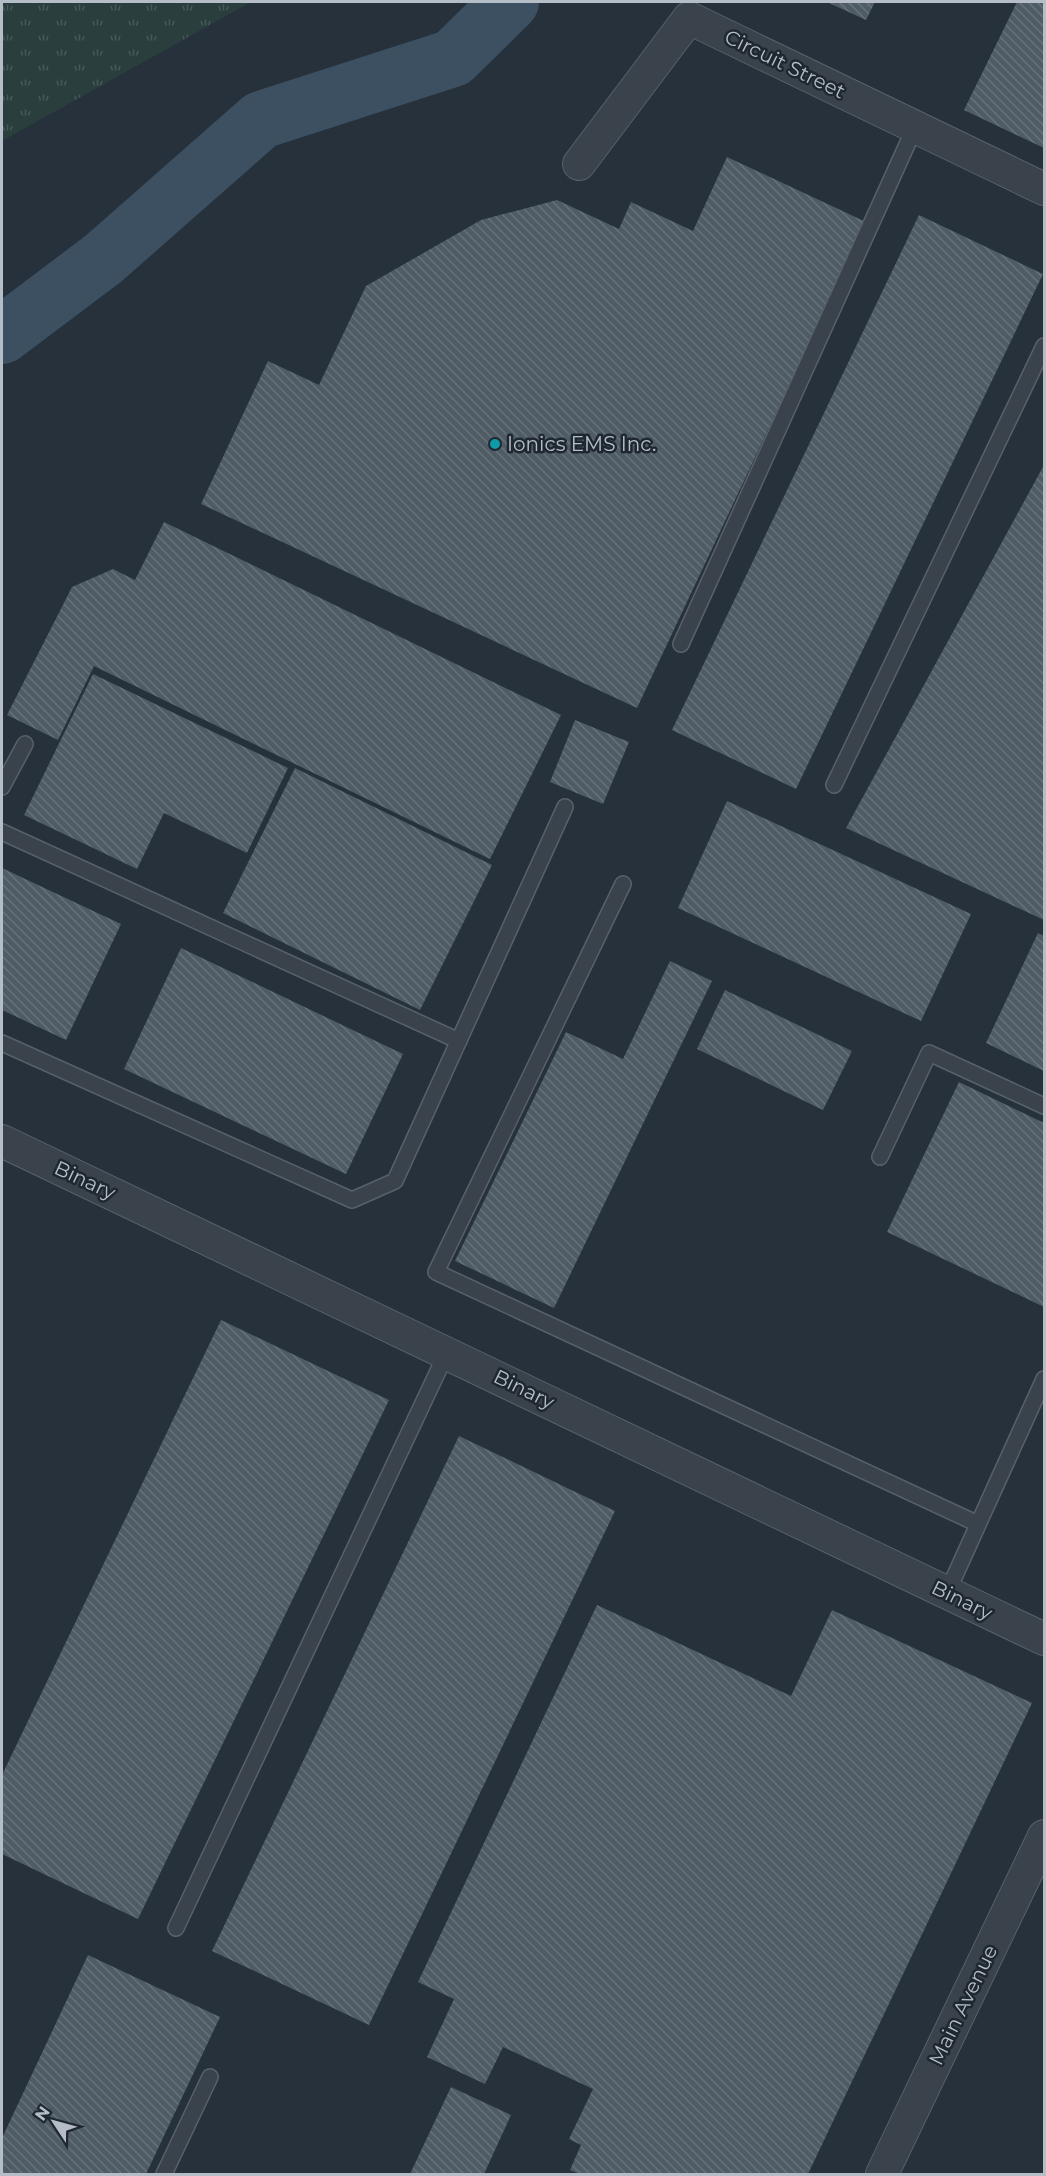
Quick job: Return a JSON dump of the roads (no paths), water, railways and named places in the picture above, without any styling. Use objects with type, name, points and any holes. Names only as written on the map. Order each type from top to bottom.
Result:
[{"type":"street","name":"Circuit Street","points":[[579,164],[692,10],[915,127],[1044,189]]},
{"type":"street","name":"Binary","points":[[2,1141],[1044,1639]]},
{"type":"street","name":"Main Avenue","points":[[882,2175],[1044,1836]]},
{"type":"lane","points":[[681,644],[915,127]]},
{"type":"lane","points":[[834,785],[1044,346]]},
{"type":"lane","points":[[2,787],[25,744]]},
{"type":"lane","points":[[2,1043],[351,1200],[395,1182],[565,807]]},
{"type":"lane","points":[[2,832],[459,1041]]},
{"type":"lane","points":[[623,884],[436,1272],[978,1524]]},
{"type":"lane","points":[[880,1157],[929,1053],[1044,1106]]},
{"type":"lane","points":[[176,1928],[447,1352]]},
{"type":"lane","points":[[947,1593],[1044,1379]]},
{"type":"lane","points":[[165,2175],[210,2077]]},
{"type":"waterway","points":[[2,335],[103,259],[261,120],[453,58],[510,2]]},
{"type":"place","name":"Ionics EMS Inc.","points":[[495,444]]}]
